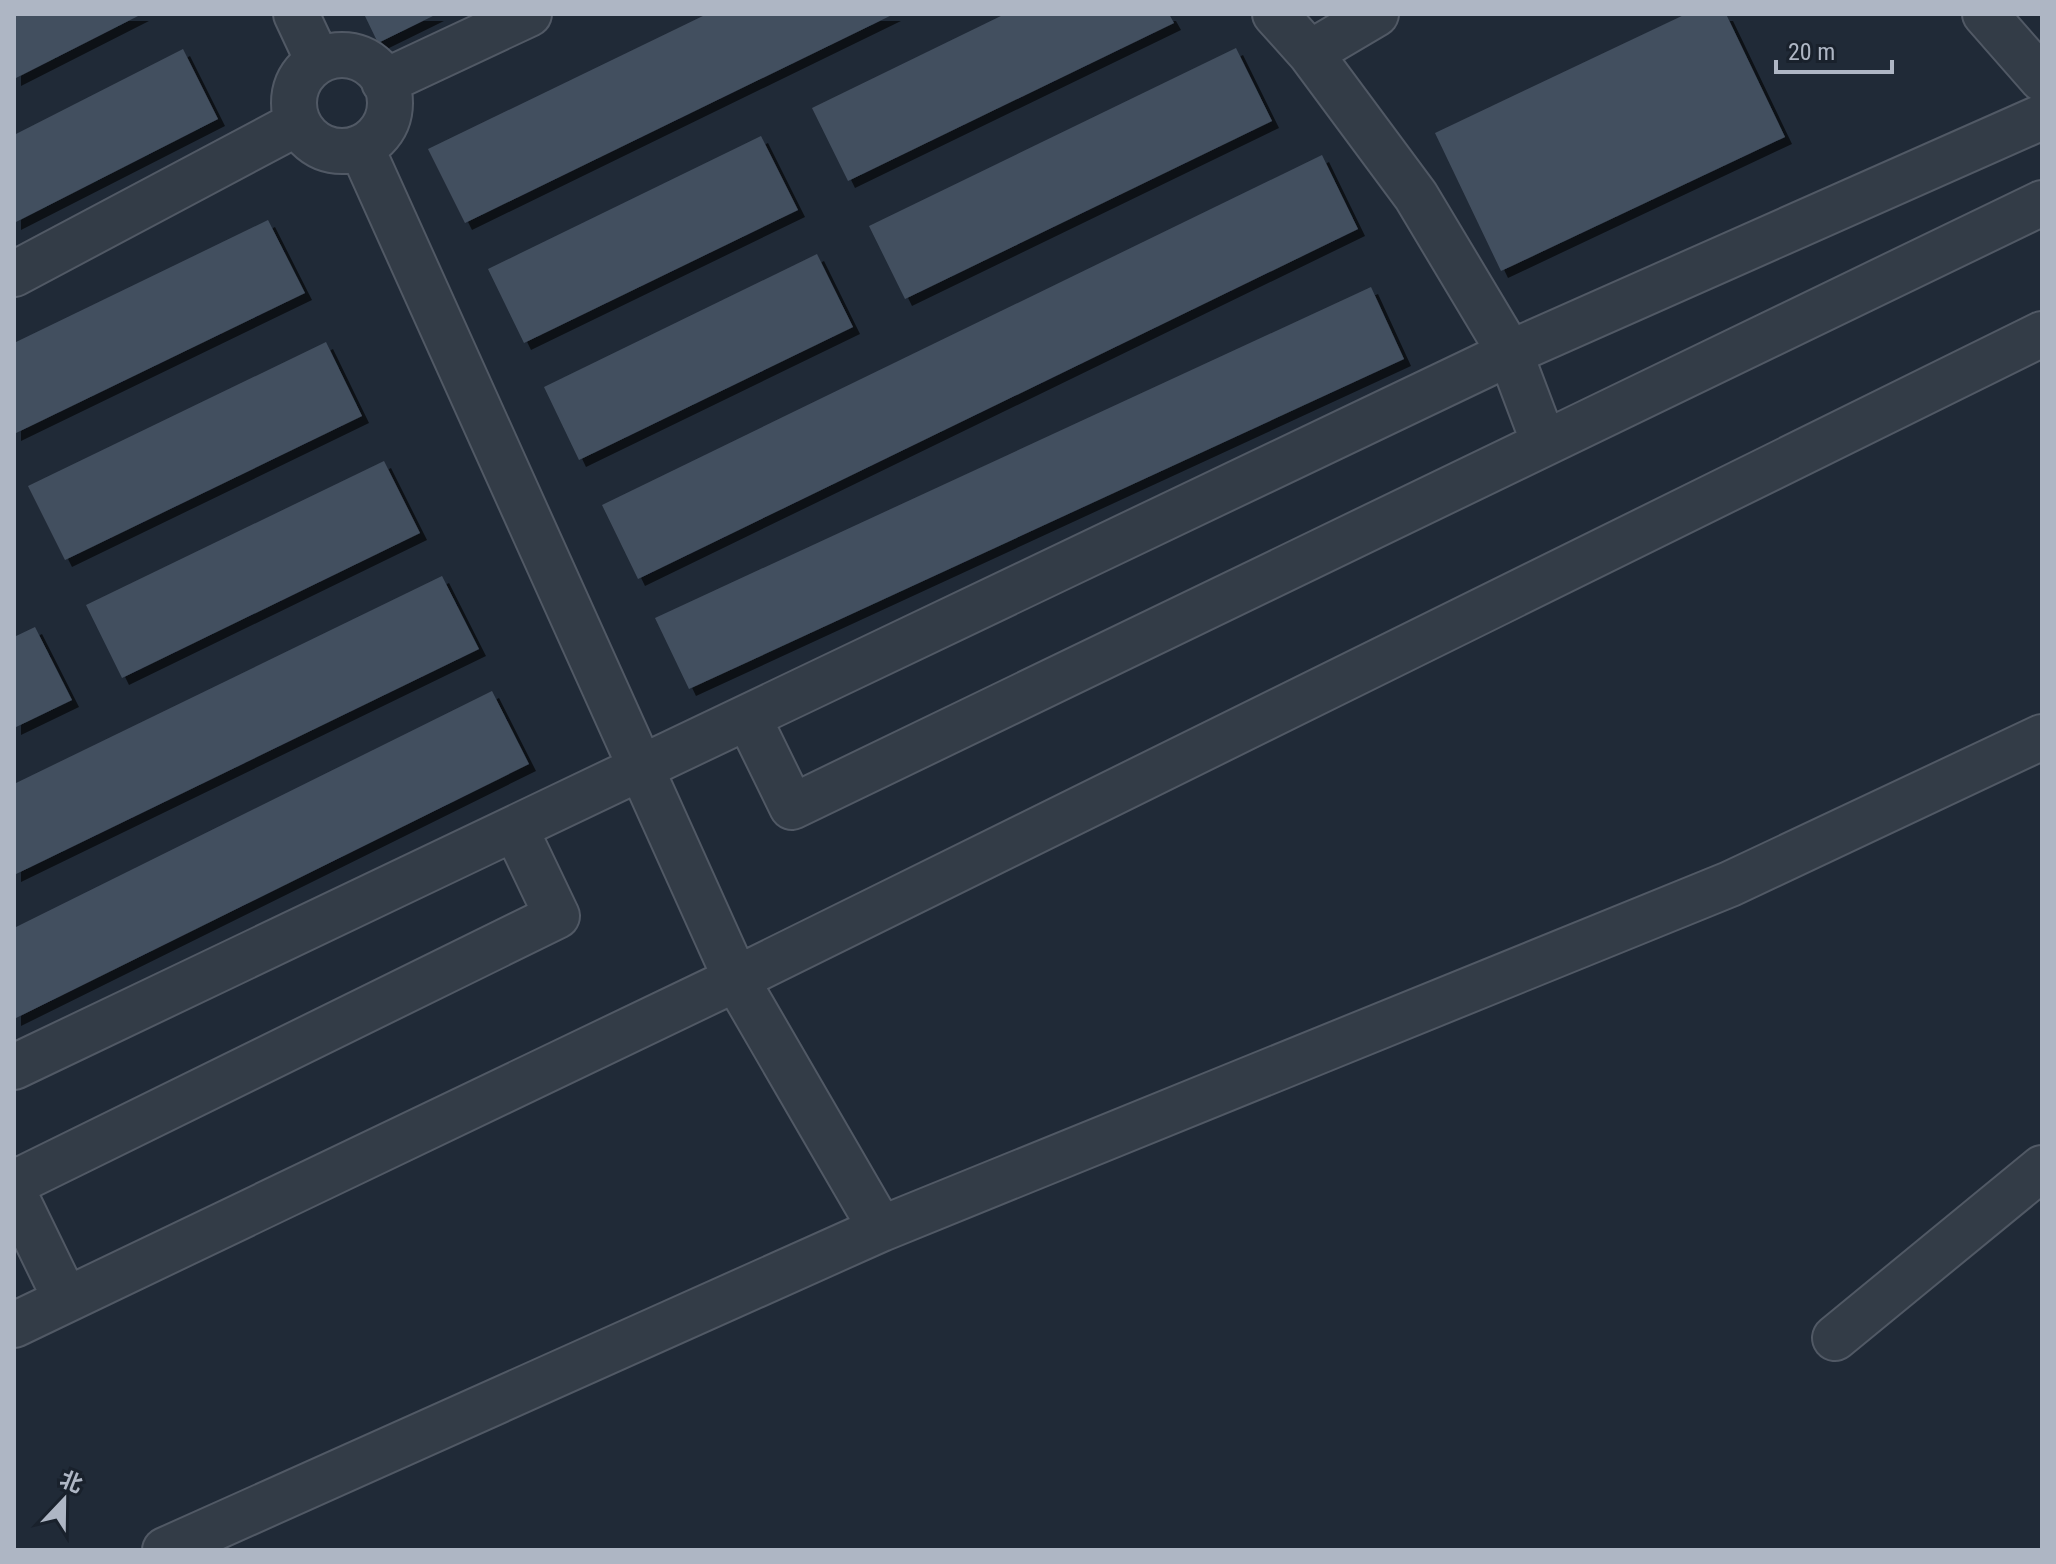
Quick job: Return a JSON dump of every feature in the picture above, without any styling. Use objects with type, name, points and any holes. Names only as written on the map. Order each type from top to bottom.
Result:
[{"type":"street","points":[[296,14],[318,61]]},
{"type":"street","points":[[384,82],[529,14]]},
{"type":"street","points":[[1275,14],[1310,53],[1416,196],[1510,353],[1544,443]]},
{"type":"street","points":[[1310,53],[1376,14]]},
{"type":"street","points":[[1985,14],[2042,79]]},
{"type":"street","points":[[339,55],[354,57],[368,63],[384,82],[390,104],[387,120],[378,134],[361,147],[335,151],[319,145],[306,136],[298,123],[294,108],[295,92],[301,78],[318,61],[339,55]]},
{"type":"street","points":[[14,1067],[1510,353],[2042,117]]},
{"type":"street","points":[[14,274],[298,123]]},
{"type":"street","points":[[361,147],[736,979],[881,1229]]},
{"type":"street","points":[[748,717],[792,807],[2042,203]]},
{"type":"street","points":[[14,1325],[736,979],[2042,334]]},
{"type":"street","points":[[165,1550],[881,1229],[1730,884],[2042,737]]},
{"type":"street","points":[[14,1183],[557,916],[515,828]]},
{"type":"street","points":[[1835,1338],[2042,1168]]},
{"type":"street","points":[[14,1193],[66,1300]]},
{"type":"building","points":[[14,14],[142,14],[14,79]]},
{"type":"building","points":[[364,14],[437,14],[378,43]]},
{"type":"building","points":[[707,14],[894,14],[465,223],[428,149]]},
{"type":"building","points":[[1005,14],[1169,14],[1174,23],[848,181],[812,108]]},
{"type":"building","points":[[1686,14],[1726,14],[1785,137],[1501,271],[1435,133]]},
{"type":"building","points":[[1236,48],[1272,121],[905,299],[869,226]]},
{"type":"building","points":[[183,49],[218,119],[14,223],[14,135]]},
{"type":"building","points":[[761,136],[798,210],[524,343],[488,269]]},
{"type":"building","points":[[1322,155],[1358,229],[638,579],[602,505]]},
{"type":"building","points":[[268,220],[305,293],[14,434],[14,343]]},
{"type":"building","points":[[817,254],[853,327],[579,460],[544,387]]},
{"type":"building","points":[[1371,287],[1404,359],[689,689],[655,618]]},
{"type":"building","points":[[326,342],[362,416],[65,560],[28,486]]},
{"type":"building","points":[[384,461],[420,533],[122,678],[86,605]]},
{"type":"building","points":[[442,576],[479,649],[14,875],[14,784]]},
{"type":"building","points":[[35,627],[72,700],[14,728],[14,637]]},
{"type":"building","points":[[492,691],[529,764],[14,1019],[14,928]]}]
